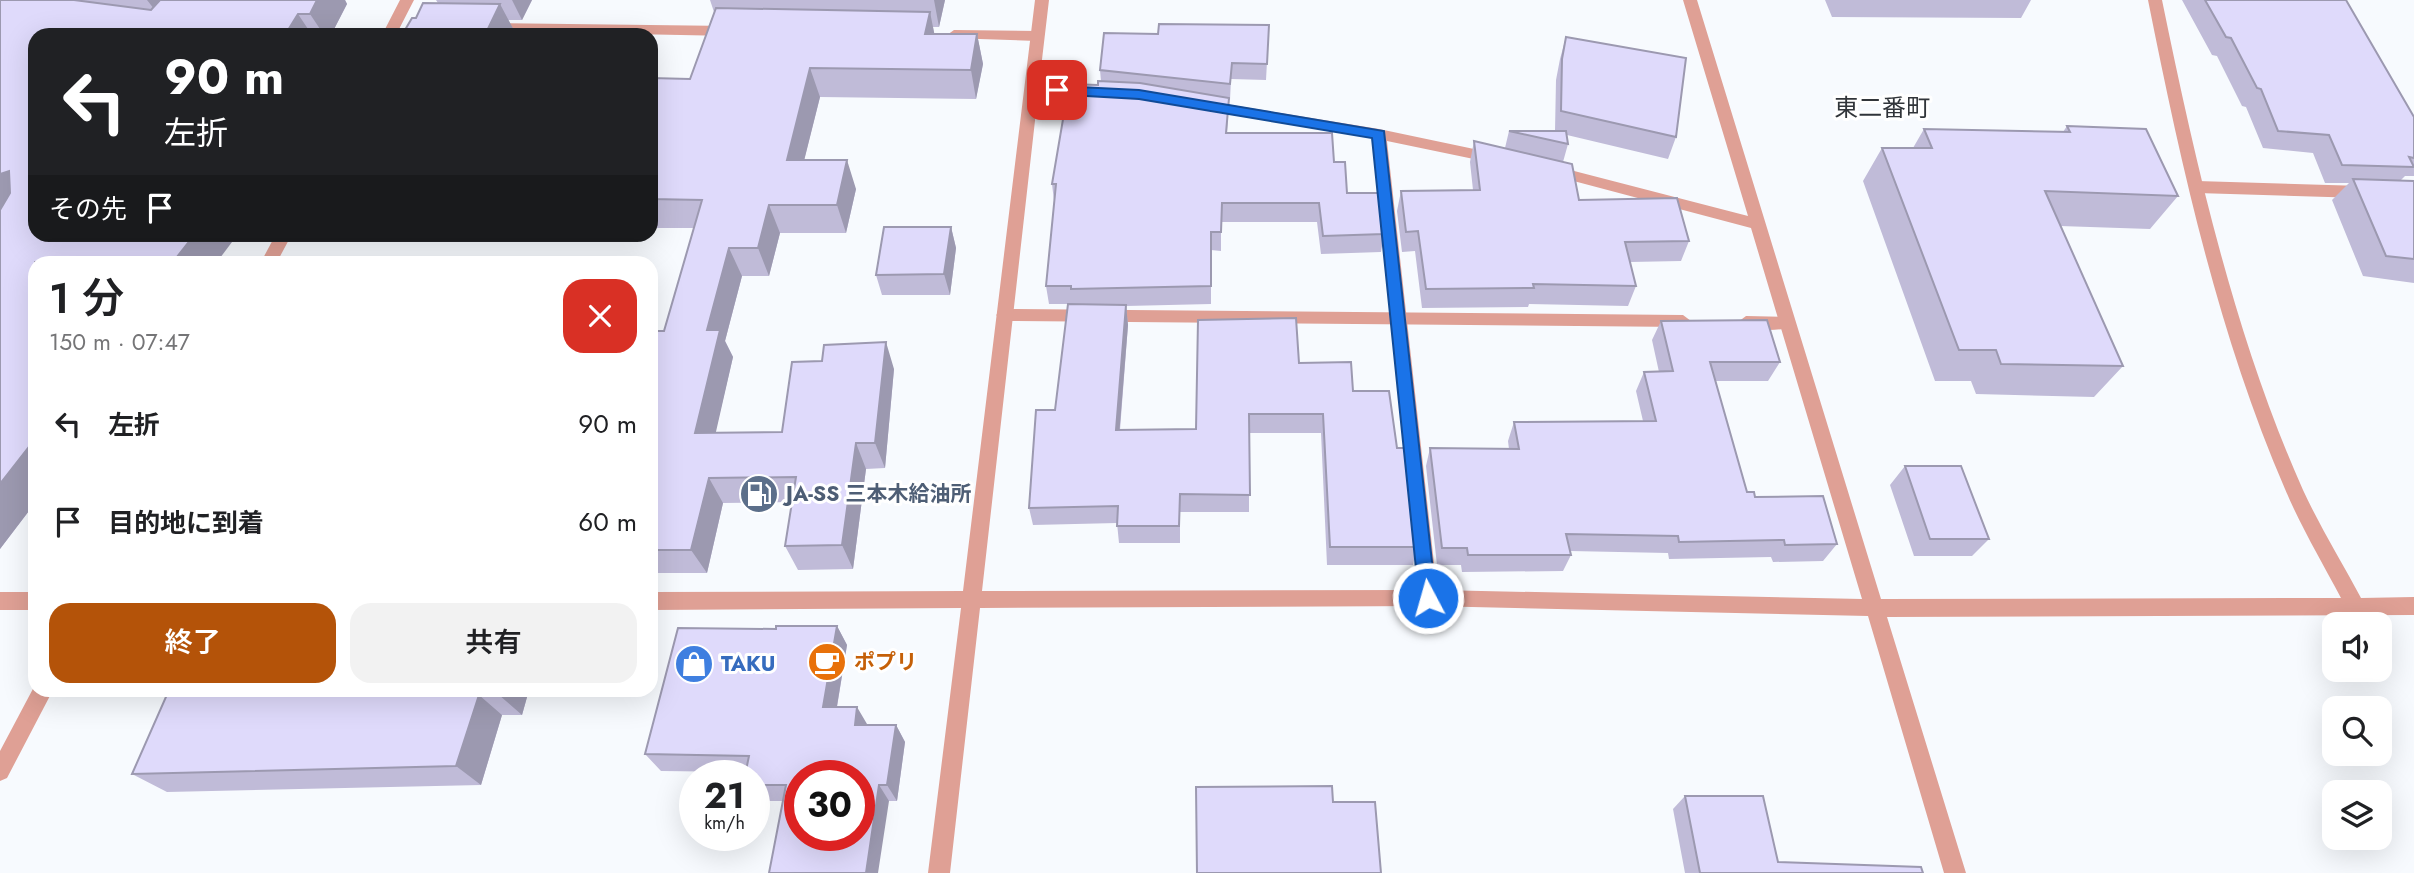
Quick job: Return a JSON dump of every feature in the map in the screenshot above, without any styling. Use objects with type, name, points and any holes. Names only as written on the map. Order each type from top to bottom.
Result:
[{"type":"street","points":[[397,28],[407,0]]},
{"type":"street","points":[[939,873],[1042,0]]},
{"type":"street","points":[[1690,0],[1955,873]]},
{"type":"street","points":[[2155,0],[2169,73],[2197,187],[2236,327],[2289,477],[2356,607]]},
{"type":"street","points":[[658,31],[743,32]]},
{"type":"street","points":[[939,34],[1037,36]]},
{"type":"street","points":[[1030,89],[1111,93]]},
{"type":"street","points":[[1192,103],[1379,134],[1514,162]]},
{"type":"street","points":[[1379,134],[1428,598]]},
{"type":"street","points":[[1541,168],[1758,224]]},
{"type":"street","points":[[2197,187],[2373,193]]},
{"type":"street","points":[[1004,316],[1704,322]]},
{"type":"street","points":[[1732,322],[1788,323]]},
{"type":"street","points":[[658,601],[972,602],[1428,598],[1876,608],[2414,606]]},
{"type":"street","points":[[0,601],[28,601]]},
{"type":"street","points":[[0,771],[39,697]]},
{"type":"building","points":[[0,0],[74,0],[151,10],[160,0],[317,0],[310,14],[298,14],[289,28],[28,28],[28,242],[189,242],[178,256],[28,256],[28,448],[0,484],[0,210],[10,193],[9,171],[0,174]]},
{"type":"building","points":[[2205,0],[2346,0],[2414,117],[2414,158],[2409,157],[2414,167],[2342,165],[2329,135],[2278,131],[2261,89],[2257,88],[2231,38],[2226,37]]},
{"type":"building","points":[[423,3],[500,4],[488,28],[406,28],[412,18],[416,18]]},
{"type":"building","points":[[716,8],[930,12],[925,34],[977,34],[971,70],[810,68],[787,160],[847,160],[837,205],[769,205],[758,248],[729,248],[707,330],[720,330],[695,433],[782,432],[792,362],[822,361],[824,345],[886,342],[875,443],[856,443],[842,545],[785,546],[796,477],[709,478],[691,550],[658,550],[658,331],[664,331],[702,200],[658,199],[658,78],[690,79]]},
{"type":"building","points":[[1159,24],[1269,25],[1267,64],[1232,63],[1230,84],[1100,70],[1104,33],[1158,34]]},
{"type":"building","points":[[1566,37],[1686,58],[1676,137],[1561,111],[1562,59]]},
{"type":"building","points":[[1098,81],[1140,83],[1229,98],[1226,133],[1332,133],[1334,162],[1345,162],[1347,193],[1380,193],[1384,234],[1323,236],[1319,203],[1222,203],[1221,232],[1211,232],[1211,286],[1071,289],[1071,286],[1046,286],[1056,184],[1052,184],[1069,84],[1098,85]]},
{"type":"building","points":[[2067,126],[2146,129],[2178,196],[2045,191],[2123,366],[2001,364],[1996,350],[1959,350],[1882,148],[1932,148],[1924,129],[2070,132]]},
{"type":"building","points":[[1509,131],[1566,131],[1568,144]]},
{"type":"building","points":[[1474,141],[1572,164],[1579,200],[1677,198],[1689,241],[1625,242],[1636,286],[1533,284],[1534,288],[1426,289],[1418,231],[1406,232],[1401,191],[1480,190]]},
{"type":"building","points":[[2353,179],[2414,181],[2414,259],[2386,256]]},
{"type":"building","points":[[884,227],[951,227],[944,274],[876,275]]},
{"type":"building","points":[[1068,304],[1126,305],[1116,430],[1196,429],[1198,320],[1296,318],[1299,363],[1351,362],[1353,391],[1389,391],[1397,448],[1407,448],[1417,547],[1330,547],[1323,414],[1249,414],[1250,495],[1180,494],[1179,526],[1117,526],[1118,506],[1029,508],[1036,410],[1055,410]]},
{"type":"building","points":[[1767,320],[1780,362],[1710,362],[1747,492],[1754,492],[1755,497],[1823,496],[1837,544],[1785,545],[1784,540],[1679,542],[1678,536],[1566,534],[1571,555],[1468,555],[1467,548],[1442,548],[1430,448],[1519,449],[1514,422],[1656,421],[1644,372],[1673,371],[1661,321]]},
{"type":"building","points":[[1905,466],[1961,466],[1989,539],[1930,539]]},
{"type":"building","points":[[776,626],[837,626],[823,707],[857,707],[855,725],[896,725],[887,785],[879,785],[875,812],[875,760],[784,760],[784,785],[770,785],[770,760],[748,760],[749,756],[645,754],[678,628],[776,629]]},
{"type":"building","points":[[166,697],[478,697],[456,766],[132,774]]},
{"type":"building","points":[[1332,786],[1333,802],[1375,802],[1381,873],[1197,873],[1196,787]]},
{"type":"building","points":[[784,795],[784,851],[869,851],[866,873],[769,873]]},
{"type":"building","points":[[1685,796],[1763,796],[1778,862],[1921,867],[1923,873],[1700,873]]},
{"type":"place","name":"JA-SS 三本木給油所","points":[[759,494]]},
{"type":"place","name":"ポプリ","points":[[827,662]]},
{"type":"place","name":"TAKU","points":[[694,664]]},
{"type":"district","name":"東二番町","points":[[1882,107]]},
{"type":"route","points":[[1057,90],[1139,94],[1379,134],[1428,598]]}]
